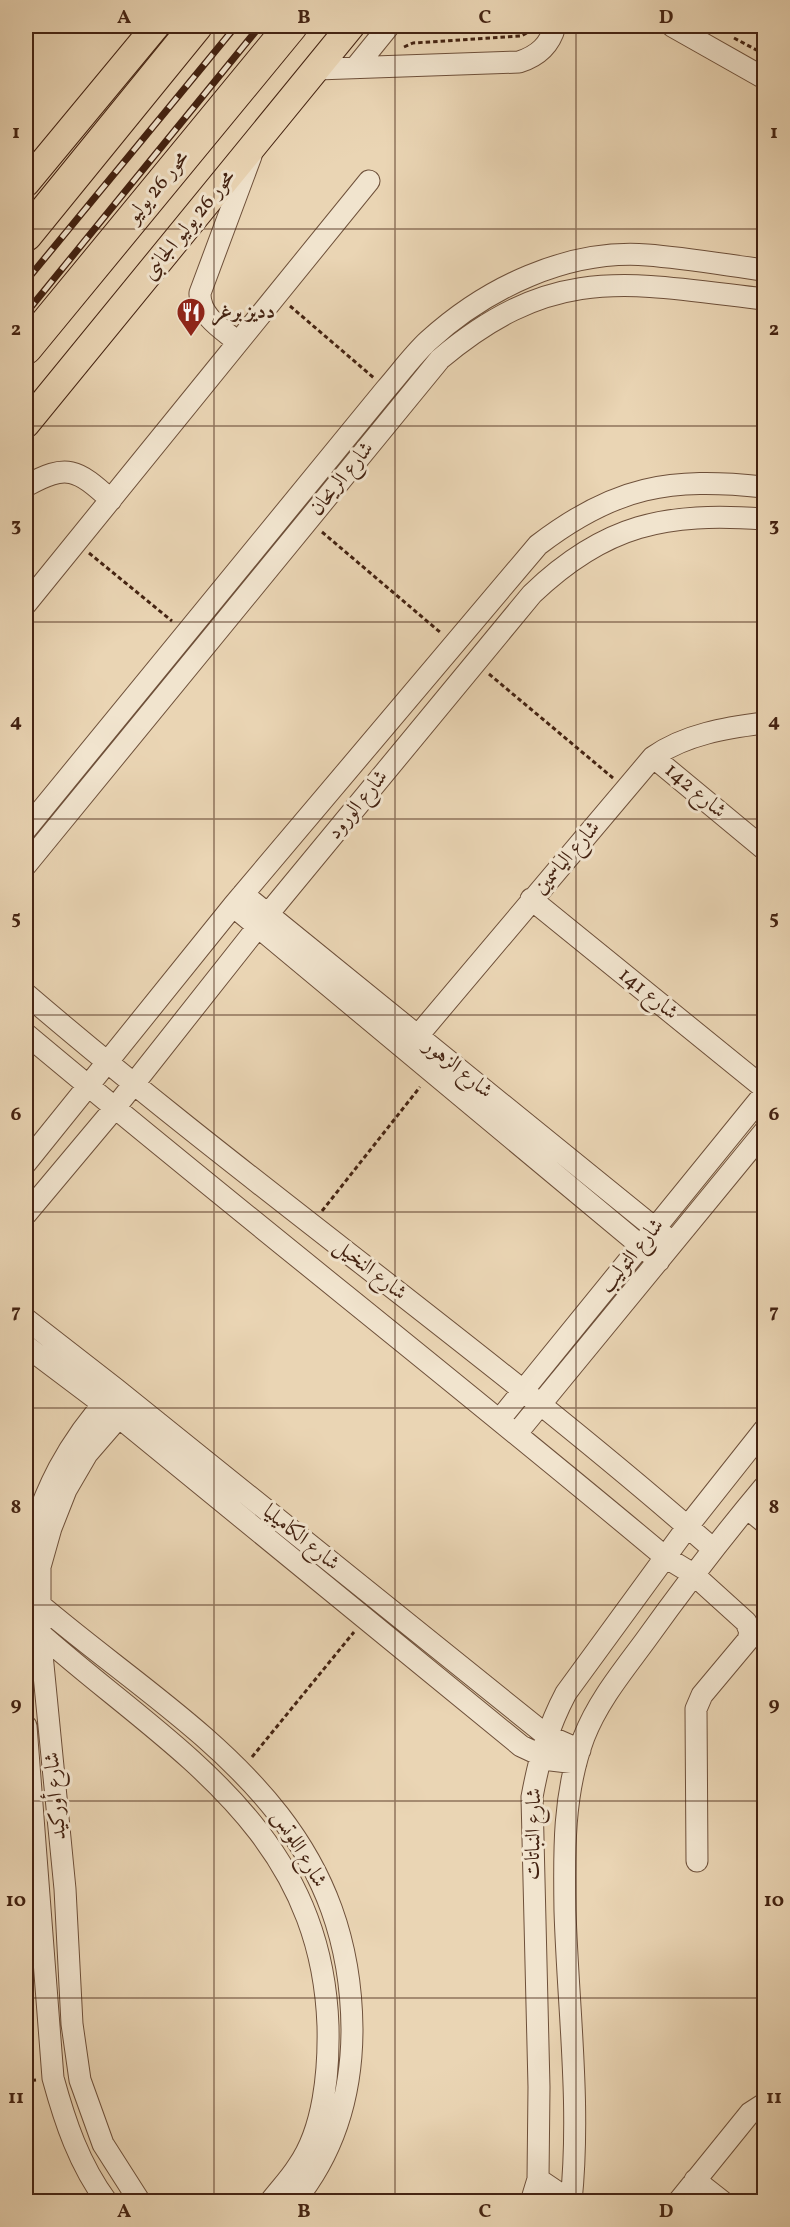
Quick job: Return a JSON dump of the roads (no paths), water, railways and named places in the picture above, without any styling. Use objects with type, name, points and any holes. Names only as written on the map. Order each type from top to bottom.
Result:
[{"type":"highway","points":[[26,235],[196,26]]},
{"type":"highway","name":"محور 26 يوليو","points":[[26,348],[291,26]]},
{"type":"main road","points":[[26,183],[156,26]]},
{"type":"main road","name":"محور 26 يوليو الجانبى","points":[[26,424],[351,26]]},
{"type":"street","points":[[355,68],[389,26]]},
{"type":"street","points":[[317,69],[519,62],[542,49],[552,36],[555,26]]},
{"type":"street","points":[[672,26],[765,78]]},
{"type":"street","points":[[238,342],[205,314],[199,301],[255,146]]},
{"type":"street","points":[[26,604],[369,181]]},
{"type":"street","name":"شارع الريحان","points":[[26,829],[386,389],[426,342],[462,313],[500,288],[544,271],[589,260],[645,255],[765,270]]},
{"type":"street","points":[[544,271],[551,294]]},
{"type":"street","name":"شارع الريحان","points":[[26,865],[441,359],[471,333],[510,309],[551,294],[582,286],[645,285],[765,299]]},
{"type":"street","points":[[26,486],[50,473],[67,471],[84,477],[111,500]]},
{"type":"street","name":"شارع الورود","points":[[26,1163],[238,900],[538,545],[571,520],[608,501],[647,488],[688,482],[716,482],[765,487]]},
{"type":"street","name":"شارع الورود","points":[[26,1214],[114,1109],[263,920],[515,615],[558,568],[589,548],[622,532],[657,522],[694,517],[765,519]]},
{"type":"street","points":[[494,595],[515,615]]},
{"type":"street","points":[[453,644],[476,662]]},
{"type":"street","name":"شارع الياسمين","points":[[412,1043],[653,757],[670,745],[704,734],[765,723]]},
{"type":"street","name":"شارع 142","points":[[653,757],[765,849]]},
{"type":"street","name":"شارع 141","points":[[531,899],[765,1088]]},
{"type":"street","name":"شارع الزهور","points":[[238,900],[412,1043],[673,1243]]},
{"type":"street","name":"شارع النخيل","points":[[26,994],[132,1086],[522,1391],[712,1548]]},
{"type":"street","name":"شارع النخيل","points":[[26,1034],[114,1109],[500,1419],[666,1557],[693,1574],[746,1622],[750,1632],[746,1644],[702,1695],[696,1709],[697,1861]]},
{"type":"street","name":"شارع الزهور","points":[[412,1043],[432,1071],[659,1261]]},
{"type":"street","name":"شارع التوليب","points":[[500,1419],[765,1094]]},
{"type":"street","name":"شارع التوليب","points":[[517,1433],[765,1132]]},
{"type":"street","name":"شارع الكاميليا","points":[[26,1319],[117,1403],[364,1619],[521,1746],[539,1756],[578,1756]]},
{"type":"street","name":"شارع الكاميليا","points":[[26,1346],[117,1403],[546,1735],[578,1756]]},
{"type":"street","points":[[26,1553],[36,1516],[52,1478],[72,1442],[117,1403]]},
{"type":"street","name":"شارع أوركيد","points":[[117,1403],[66,1490],[51,1528],[33,1599],[33,1628],[65,1889],[72,2024],[80,2080],[88,2107],[104,2144],[140,2202]]},
{"type":"street","name":"شارع النباتات","points":[[531,2202],[537,2180],[539,2087],[531,1825],[532,1797],[539,1756],[546,1735],[566,1693],[687,1526],[765,1430]]},
{"type":"street","name":"شارع النباتات","points":[[571,2201],[575,2145],[575,2093],[567,1971],[564,1827],[578,1756],[601,1701],[712,1548],[765,1487]]},
{"type":"street","points":[[747,1508],[765,1522]]},
{"type":"street","name":"شارع اللوتس","points":[[33,1599],[195,1727],[240,1771],[279,1812],[302,1845],[328,1898],[348,1969],[352,2040],[341,2110],[331,2144],[315,2176],[294,2202]]},
{"type":"street","name":"شارع اللوتس","points":[[33,1628],[182,1749],[234,1801],[279,1859],[303,1907],[322,1974],[327,2007],[326,2072],[313,2137],[299,2165],[270,2202]]},
{"type":"street","name":"شارع أوركيد","points":[[26,1726],[40,1892],[47,2026],[53,2078],[63,2116],[79,2157],[107,2202]]},
{"type":"street","points":[[47,2026],[72,2024]]},
{"type":"street","points":[[678,2202],[750,2113],[765,2104]]},
{"type":"street","points":[[63,2116],[88,2107]]},
{"type":"street","points":[[537,2180],[571,2201]]},
{"type":"street","points":[[695,2180],[723,2202]]},
{"type":"railway","points":[[26,281],[236,26]]},
{"type":"railway","points":[[26,313],[260,26]]},
{"type":"place","name":"دديز برغر","points":[[191,338]]}]
